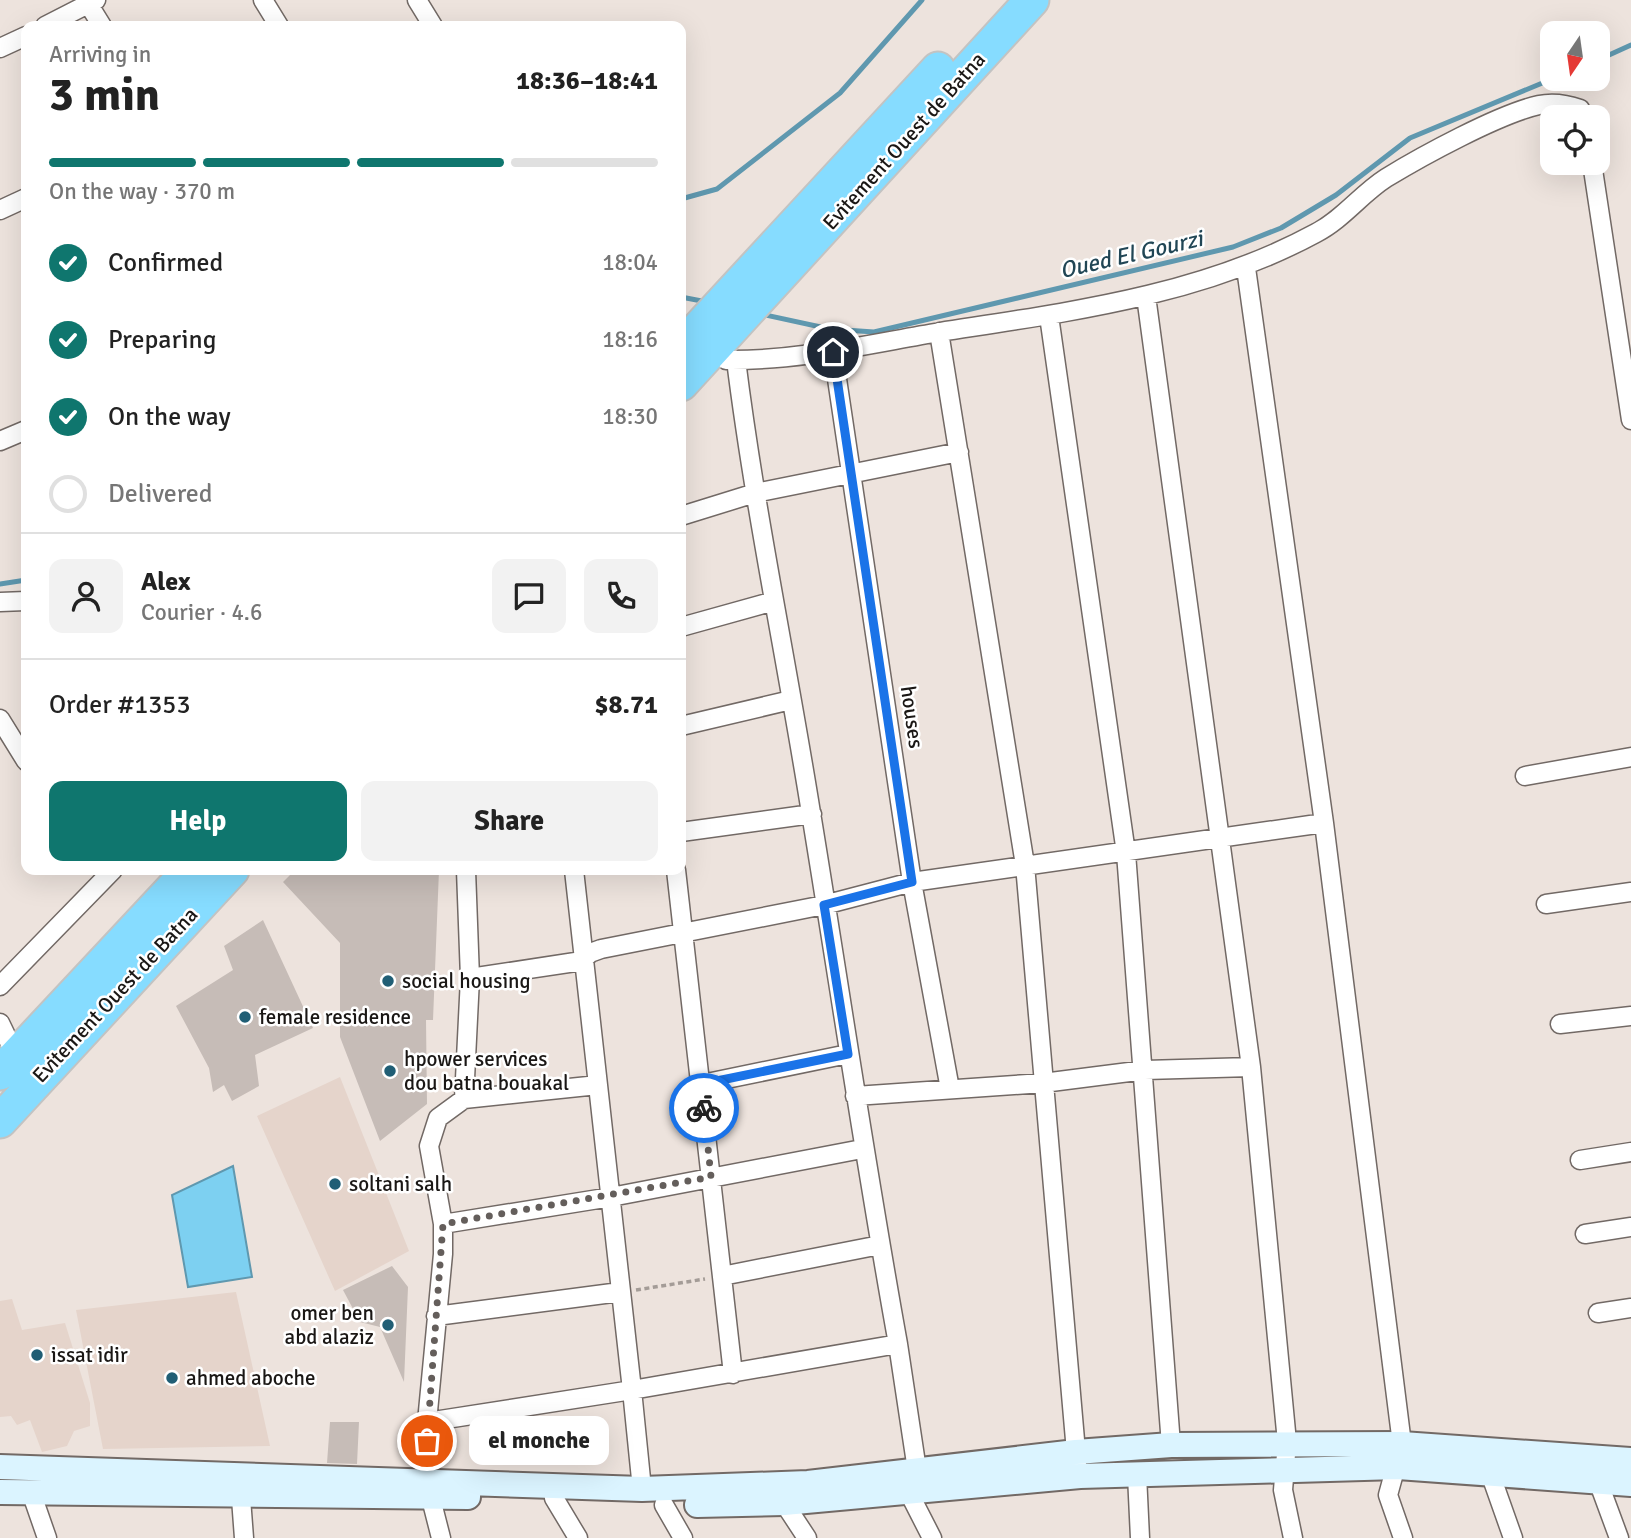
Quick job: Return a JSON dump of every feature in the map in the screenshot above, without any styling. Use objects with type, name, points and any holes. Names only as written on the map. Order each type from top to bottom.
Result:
[{"type":"highway","name":"Evitement Ouest de Batna","points":[[765,275],[1001,0]]},
{"type":"highway","name":"Evitement Ouest de Batna","points":[[765,275],[1032,0]]},
{"type":"highway","points":[[686,375],[703,343],[765,275]]},
{"type":"highway","name":"Evitement Ouest de Batna","points":[[8,1063],[185,875]]},
{"type":"highway","name":"Evitement Ouest de Batna","points":[[0,1121],[227,875]]},
{"type":"main road","points":[[0,1492],[240,1485],[553,1492],[772,1485],[1076,1452],[1171,1445],[1287,1442],[1400,1455],[1490,1473],[1597,1484],[1631,1484]]},
{"type":"main road","points":[[553,1492],[664,1505],[784,1503],[1080,1476],[1284,1472],[1400,1455],[1631,1460]]},
{"type":"main road","points":[[0,1468],[240,1485]]},
{"type":"street","points":[[262,0],[276,21]]},
{"type":"street","points":[[416,0],[430,21]]},
{"type":"street","points":[[55,21],[92,2],[101,21]]},
{"type":"street","points":[[0,48],[21,38]]},
{"type":"street","points":[[932,1538],[909,1493],[917,1470],[898,1344],[862,1149],[812,814],[755,493],[703,343],[833,352],[939,332],[1049,316],[1146,296],[1246,268],[1319,232],[1346,215],[1385,180],[1513,114],[1540,104],[1568,105]]},
{"type":"street","points":[[1594,175],[1627,370],[1631,420]]},
{"type":"street","points":[[0,210],[21,200]]},
{"type":"street","points":[[1246,268],[1324,823],[1400,1455],[1388,1495],[1403,1538]]},
{"type":"street","points":[[1146,296],[1251,1067],[1287,1442],[1284,1472],[1286,1513],[1293,1538]]},
{"type":"street","points":[[1049,316],[1126,853],[1145,1070],[1171,1445]]},
{"type":"street","points":[[939,332],[1025,865],[1080,1476]]},
{"type":"street","name":"houses","points":[[833,352],[912,882],[950,1088]]},
{"type":"street","points":[[2,434],[21,431]]},
{"type":"street","points":[[686,514],[755,493],[959,453]]},
{"type":"street","points":[[686,626],[774,601]]},
{"type":"street","points":[[0,602],[21,602]]},
{"type":"street","points":[[686,725],[791,700]]},
{"type":"street","points":[[0,719],[21,753]]},
{"type":"street","points":[[1525,776],[1631,757]]},
{"type":"street","points":[[686,831],[812,814]]},
{"type":"street","points":[[470,978],[582,961],[590,953],[601,949],[824,905],[912,882],[1324,823]]},
{"type":"street","points":[[0,986],[102,875]]},
{"type":"street","points":[[464,1100],[470,978],[466,875]]},
{"type":"street","points":[[574,875],[642,1489]]},
{"type":"street","points":[[677,875],[733,1374]]},
{"type":"street","points":[[1546,904],[1631,892]]},
{"type":"street","points":[[1560,1024],[1631,1016]]},
{"type":"street","points":[[0,1023],[8,1063]]},
{"type":"street","points":[[702,1084],[848,1054]]},
{"type":"street","points":[[855,1096],[1043,1083],[1145,1070],[1251,1067]]},
{"type":"street","points":[[441,1538],[428,1488],[427,1422],[443,1224],[429,1146],[438,1118],[464,1100],[598,1085]]},
{"type":"street","points":[[443,1224],[611,1197],[862,1149]]},
{"type":"street","points":[[1580,1160],[1631,1152]]},
{"type":"street","points":[[1585,1234],[1631,1227]]},
{"type":"street","points":[[722,1276],[880,1245]]},
{"type":"street","points":[[436,1316],[620,1292]]},
{"type":"street","points":[[1598,1313],[1631,1308]]},
{"type":"street","points":[[427,1422],[733,1374],[898,1344]]},
{"type":"street","points":[[1592,1459],[1597,1484],[1619,1538]]},
{"type":"street","points":[[1490,1473],[1513,1538]]},
{"type":"street","points":[[1137,1475],[1140,1538]]},
{"type":"street","points":[[240,1485],[244,1538]]},
{"type":"street","points":[[31,1492],[47,1538]]},
{"type":"street","points":[[553,1492],[578,1538]]},
{"type":"street","points":[[784,1503],[807,1538]]},
{"type":"street","points":[[664,1505],[683,1538]]},
{"type":"path","points":[[620,1292],[722,1276]]},
{"type":"shaded area","name":"soltani salh","points":[[340,1077],[409,1251],[335,1291],[257,1116]]},
{"type":"shaded area","name":"ahmed aboche","points":[[236,1292],[270,1446],[103,1449],[76,1310]]},
{"type":"shaded area","name":"issat idir","points":[[12,1299],[22,1330],[65,1323],[90,1403],[90,1426],[74,1431],[67,1446],[42,1452],[30,1420],[17,1425],[11,1416],[0,1417],[0,1301]]},
{"type":"water","points":[[233,1166],[252,1277],[188,1287],[172,1195]]},
{"type":"building","name":"social housing","points":[[290,875],[439,875],[433,1020],[426,1020],[427,1104],[380,1141],[340,1037],[340,943],[283,882]]},
{"type":"building","name":"female residence","points":[[263,920],[313,1028],[255,1055],[259,1086],[232,1101],[224,1085],[213,1092],[209,1068],[176,1006],[233,970],[224,946]]},
{"type":"building","name":"omer ben abd alaziz","points":[[392,1266],[408,1287],[404,1382],[380,1327],[360,1322],[343,1290]]},
{"type":"building","points":[[330,1422],[359,1422],[357,1464],[327,1463]]},
{"type":"waterway","points":[[686,198],[717,189],[840,93],[922,0]]},
{"type":"waterway","points":[[1610,55],[1631,45]]},
{"type":"waterway","name":"Oued El Gourzi","points":[[761,314],[830,329],[874,332],[1233,247],[1281,228],[1336,195],[1410,138],[1540,84]]},
{"type":"waterway","name":"Oued El Gourzi","points":[[686,298],[707,302]]},
{"type":"waterway","name":"Oued El Gourzi","points":[[0,584],[21,581]]},
{"type":"way so far","points":[[427,1441],[443,1254],[443,1224],[611,1197],[711,1177],[704,1108]]},
{"type":"place","name":"social housing","points":[[388,981]]},
{"type":"place","name":"female residence","points":[[245,1017]]},
{"type":"place","name":"hpower services dou batna bouakal","points":[[390,1071]]},
{"type":"place","name":"soltani salh","points":[[335,1184]]},
{"type":"place","name":"omer ben abd alaziz","points":[[388,1325]]},
{"type":"place","name":"issat idir","points":[[37,1355]]},
{"type":"place","name":"ahmed aboche","points":[[172,1378]]},
{"type":"place","name":"el monche","points":[[427,1441]]},
{"type":"route","points":[[704,1108],[702,1084],[848,1054],[824,905],[880,888],[912,882],[833,352]]}]
